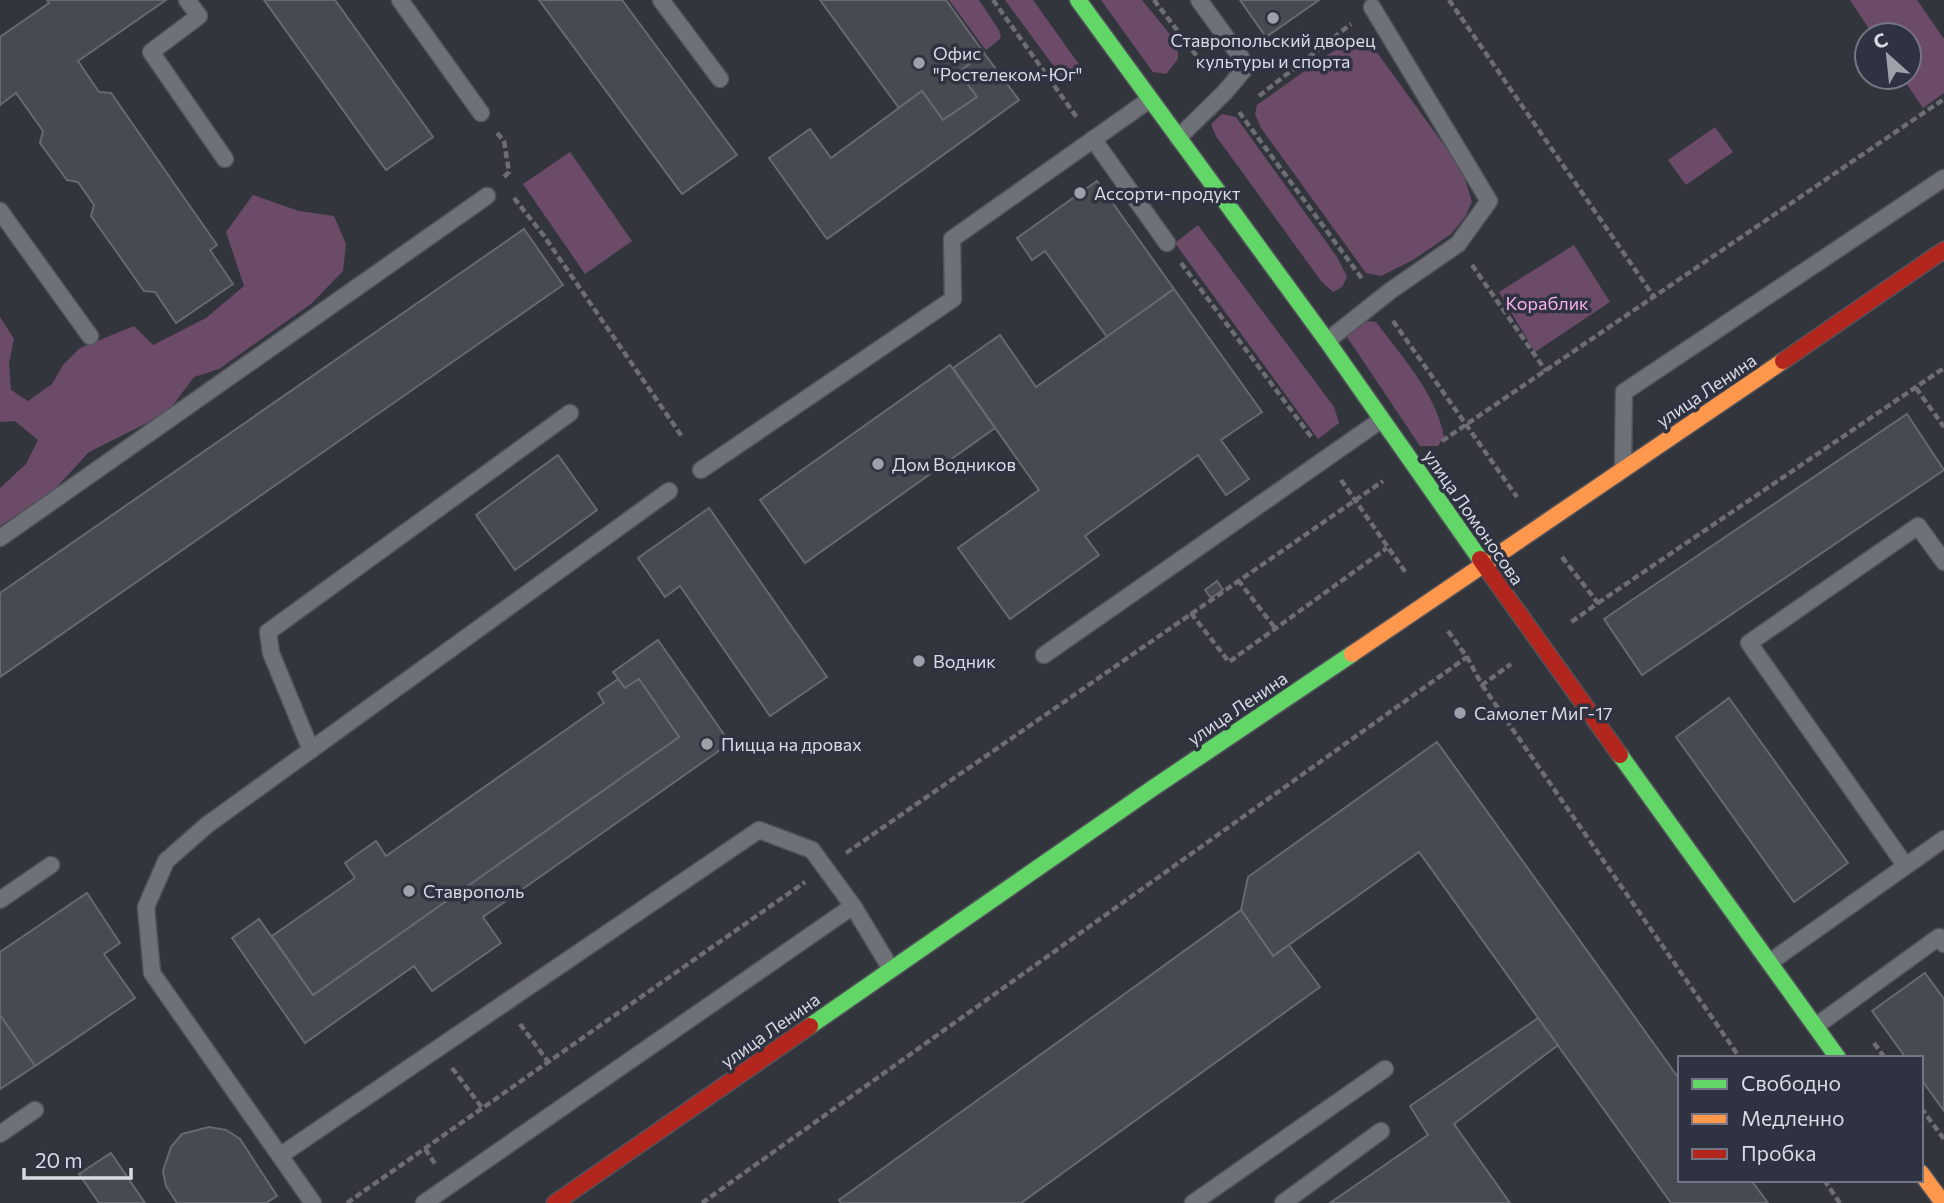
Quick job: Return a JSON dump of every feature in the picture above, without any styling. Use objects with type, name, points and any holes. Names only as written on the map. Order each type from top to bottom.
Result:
[{"type":"main road","name":"улица Ломоносова","points":[[1078,0],[1327,341],[1837,1056]]},
{"type":"main road","name":"улица Ленина","points":[[555,1203],[1153,788],[1944,250]]},
{"type":"main road","points":[[1923,1176],[1943,1203]]},
{"type":"lane","points":[[187,0],[199,16],[150,52],[225,159]]},
{"type":"lane","points":[[400,0],[481,113]]},
{"type":"lane","points":[[661,0],[719,79]]},
{"type":"lane","points":[[1178,138],[1225,92],[1247,66],[1199,0]]},
{"type":"lane","points":[[1327,341],[1390,291],[1458,244],[1489,201],[1372,7]]},
{"type":"lane","points":[[702,470],[953,299],[952,239],[1149,100]]},
{"type":"lane","points":[[1093,139],[1167,243]]},
{"type":"lane","points":[[1623,470],[1625,392],[1944,177]]},
{"type":"lane","points":[[0,538],[487,196]]},
{"type":"lane","points":[[0,211],[90,336]]},
{"type":"lane","points":[[311,750],[271,653],[268,632],[570,413]]},
{"type":"lane","points":[[1044,655],[1381,420]]},
{"type":"lane","points":[[313,1203],[152,973],[146,907],[166,861],[207,825],[670,491]]},
{"type":"lane","points":[[1905,866],[1749,643],[1918,526],[1944,562]]},
{"type":"lane","points":[[281,1155],[759,830],[812,850],[853,906],[891,969]]},
{"type":"lane","points":[[1770,962],[1944,839]]},
{"type":"lane","points":[[0,900],[51,865]]},
{"type":"lane","points":[[424,1203],[853,906]]},
{"type":"lane","points":[[1816,1026],[1939,937],[1944,944]]},
{"type":"lane","points":[[1193,1203],[1385,1069]]},
{"type":"lane","points":[[0,1134],[35,1110]]},
{"type":"lane","points":[[1283,1203],[1381,1130]]},
{"type":"path","points":[[993,0],[1093,139]]},
{"type":"path","points":[[1449,0],[1654,297]]},
{"type":"path","points":[[1239,112],[1372,7]]},
{"type":"path","points":[[1432,448],[1944,99]]},
{"type":"path","points":[[481,113],[504,141],[509,172],[487,196]]},
{"type":"path","points":[[500,181],[544,236],[683,438]]},
{"type":"path","points":[[1167,243],[1327,458],[1361,511]]},
{"type":"path","points":[[1458,244],[1546,370]]},
{"type":"path","points":[[1598,603],[1944,368]]},
{"type":"path","points":[[1916,387],[1944,427]]},
{"type":"path","points":[[346,1203],[1387,478]]},
{"type":"path","points":[[1191,613],[1228,662],[1387,548]]},
{"type":"path","points":[[1238,580],[1276,628]]},
{"type":"path","points":[[702,1203],[1467,657]]},
{"type":"path","points":[[1482,685],[1739,1056]]},
{"type":"path","points":[[505,1003],[549,1063]]},
{"type":"path","points":[[437,1049],[483,1109]]},
{"type":"path","points":[[1923,1111],[1944,1139]]},
{"type":"path","points":[[1825,1182],[1840,1203]]},
{"type":"green space","points":[[949,0],[979,0],[999,30],[1001,38],[985,49]]},
{"type":"green space","points":[[1005,0],[1033,0],[1078,63],[1074,80],[1066,83]]},
{"type":"green space","points":[[1101,0],[1142,0],[1177,43],[1178,59],[1166,74],[1153,72]]},
{"type":"green space","points":[[1850,0],[1917,0],[1944,39],[1944,93],[1923,108],[1911,91],[1923,91],[1923,21],[1864,21]]},
{"type":"green space","points":[[1368,40],[1462,170],[1472,202],[1465,217],[1451,234],[1413,260],[1381,276],[1366,273],[1261,128],[1255,114],[1257,105],[1327,55],[1353,41]]},
{"type":"green space","points":[[1222,114],[1236,117],[1337,257],[1347,277],[1342,287],[1333,292],[1321,281],[1216,136],[1211,124]]},
{"type":"green space","points":[[1715,127],[1733,152],[1686,185],[1668,160]]},
{"type":"green space","points":[[570,152],[632,241],[585,274],[523,184]]},
{"type":"green space","points":[[253,195],[299,211],[334,216],[346,244],[343,271],[311,304],[219,369],[194,377],[167,413],[89,452],[55,489],[0,526],[0,488],[26,464],[38,440],[15,421],[0,422],[0,317],[14,339],[9,363],[11,390],[28,401],[52,384],[63,365],[80,348],[134,326],[153,345],[206,318],[244,286],[226,232]]},
{"type":"green space","points":[[1198,225],[1334,407],[1339,423],[1318,439],[1175,243]]},
{"type":"green space","name":"Кораблик","points":[[1574,245],[1610,302],[1535,352],[1499,292]]},
{"type":"green space","points":[[1365,321],[1376,322],[1426,391],[1434,405],[1444,437],[1438,446],[1420,446],[1347,337]]},
{"type":"building","points":[[47,0],[166,0],[78,61],[99,92],[111,93],[217,245],[210,250],[233,284],[176,323],[155,292],[144,291],[91,216],[94,205],[78,182],[67,180],[40,143],[43,131],[16,93],[0,105],[0,37],[49,3]]},
{"type":"building","points":[[264,0],[335,0],[433,137],[386,170]]},
{"type":"building","points":[[539,0],[622,0],[737,155],[682,194]]},
{"type":"building","name":"Офис \"Ростелеком-Юг\"","points":[[820,0],[946,0],[984,53],[959,72],[977,97],[943,120],[922,91],[899,108]]},
{"type":"building","name":"Ставропольский дворец культуры и спорта","points":[[1240,0],[1319,0],[1266,37]]},
{"type":"building","points":[[984,53],[1019,100],[827,239],[769,158],[810,129],[831,158],[922,91],[943,120],[977,97],[959,72]]},
{"type":"building","points":[[1097,181],[1174,289],[1107,337],[1045,251],[1032,260],[1017,238]]},
{"type":"building","points":[[524,229],[563,285],[0,677],[0,593]]},
{"type":"building","points":[[1174,289],[1262,412],[1221,440],[1249,479],[1226,495],[1198,455],[1085,536],[1099,555],[1010,619],[958,548],[1039,490],[953,368],[1000,335],[1036,387]]},
{"type":"building","name":"Дом Водников","points":[[950,365],[995,428],[805,563],[760,500]]},
{"type":"building","points":[[1907,414],[1944,470],[1642,675],[1604,619]]},
{"type":"building","points":[[558,455],[597,510],[515,570],[476,515]]},
{"type":"building","points":[[709,508],[827,677],[770,716],[680,586],[665,597],[638,558]]},
{"type":"building","points":[[1217,581],[1223,590],[1211,598],[1205,590]]},
{"type":"building","points":[[658,640],[730,743],[483,917],[501,943],[432,991],[414,966],[305,1043],[232,938],[259,919],[313,995],[679,737],[639,679],[625,688],[613,672]]},
{"type":"building","points":[[618,679],[625,688],[639,679],[679,737],[313,995],[272,936],[355,878],[345,863],[376,841],[386,856],[604,703],[598,693]]},
{"type":"building","points":[[1729,698],[1848,863],[1794,902],[1676,737]]},
{"type":"building","points":[[1437,742],[1678,1077],[1678,1182],[1752,1182],[1768,1203],[1671,1203],[1419,852],[1273,956],[1241,910],[1248,877]]},
{"type":"building","points":[[87,893],[120,943],[104,954],[135,998],[35,1066],[0,1015],[0,952]]},
{"type":"building","points":[[1241,910],[1273,956],[1289,945],[1320,987],[1021,1203],[841,1203],[839,1200]]},
{"type":"building","points":[[1925,973],[1944,999],[1944,1111],[1923,1082],[1923,1056],[1905,1056],[1872,1011]]},
{"type":"building","points":[[0,1015],[35,1066],[0,1089]]},
{"type":"building","points":[[1538,1018],[1558,1045],[1454,1124],[1510,1203],[1330,1203],[1428,1135],[1410,1106]]},
{"type":"building","points":[[209,1127],[226,1130],[240,1139],[277,1196],[266,1203],[177,1203],[166,1186],[163,1171],[171,1147],[182,1134]]},
{"type":"building","points":[[111,1153],[145,1203],[99,1203],[79,1174]]},
{"type":"traffic: fast","points":[[1078,0],[1327,341],[1480,559]]},
{"type":"traffic: fast","points":[[810,1026],[1153,788],[1352,654]]},
{"type":"traffic: fast","points":[[1620,755],[1837,1056]]},
{"type":"traffic: slow","points":[[1352,654],[1783,361]]},
{"type":"traffic: slow","points":[[1923,1176],[1943,1203]]},
{"type":"traffic: jam","points":[[1783,361],[1944,250]]},
{"type":"traffic: jam","points":[[1480,559],[1620,755]]},
{"type":"traffic: jam","points":[[555,1203],[810,1026]]},
{"type":"place","name":"Ставропольский дворец культуры и спорта","points":[[1273,18]]},
{"type":"place","name":"Офис \"Ростелеком-Юг\"","points":[[919,63]]},
{"type":"place","name":"Ассорти-продукт","points":[[1080,193]]},
{"type":"place","name":"Дом Водников","points":[[878,464]]},
{"type":"place","name":"Водник","points":[[919,661]]},
{"type":"place","name":"Самолет МиГ-17","points":[[1460,713]]},
{"type":"place","name":"Пицца на дровах","points":[[707,744]]},
{"type":"place","name":"Ставрополь","points":[[409,891]]}]
